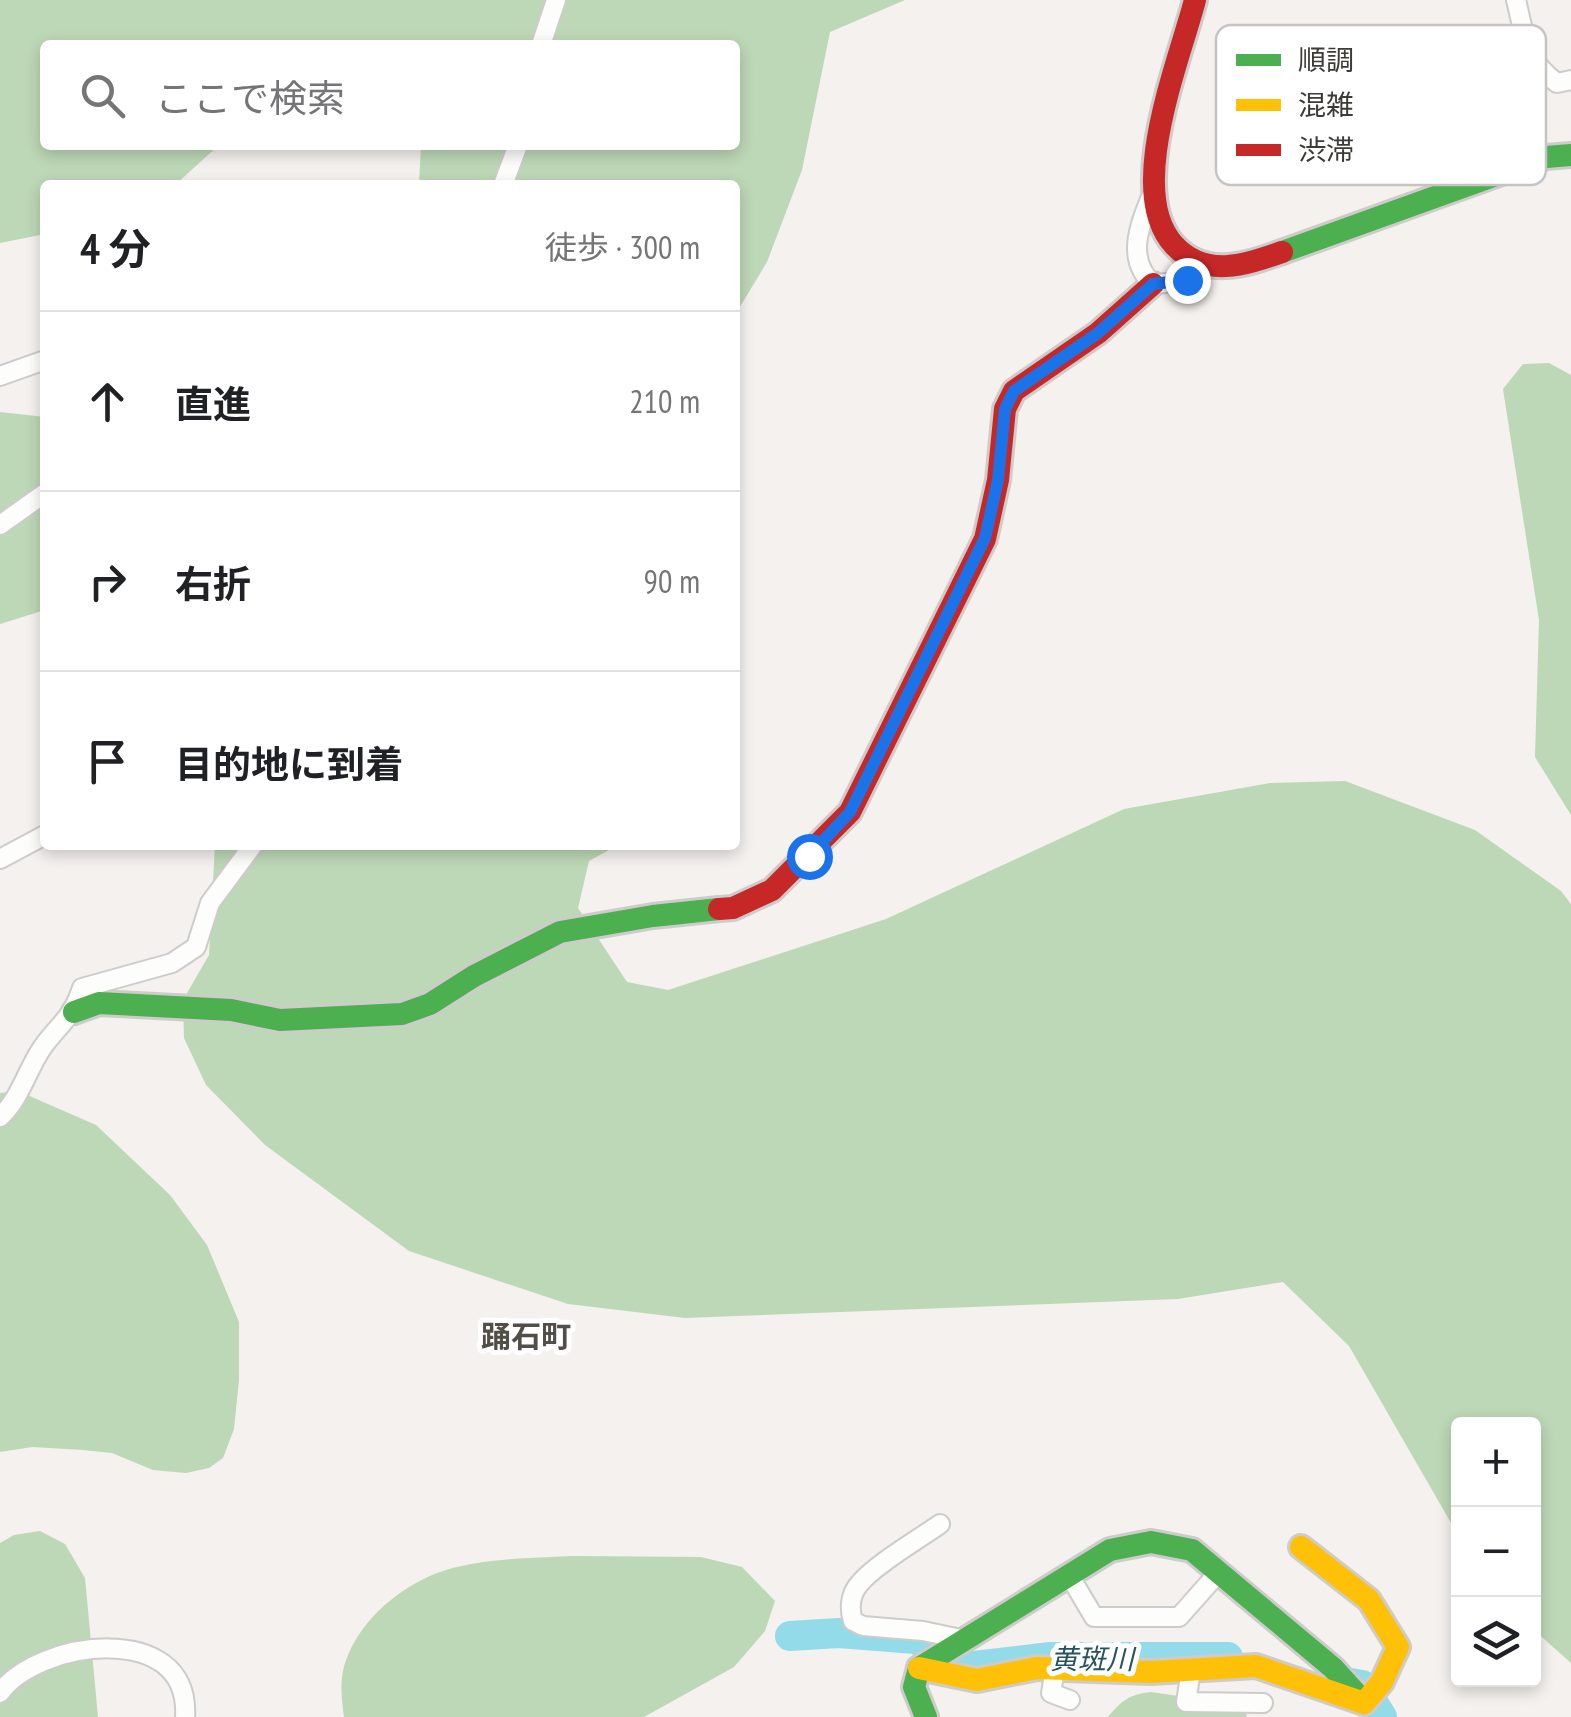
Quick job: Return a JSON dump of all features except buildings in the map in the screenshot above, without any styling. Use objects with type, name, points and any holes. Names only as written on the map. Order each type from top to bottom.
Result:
[{"type":"street","points":[[543,40],[556,0]]},
{"type":"street","points":[[1153,284],[1142,274],[1137,244],[1154,191],[1162,136],[1195,0]]},
{"type":"street","points":[[1516,0],[1522,25]]},
{"type":"street","points":[[1546,75],[1558,83],[1571,80]]},
{"type":"street","points":[[504,180],[516,150]]},
{"type":"street","points":[[1546,157],[1571,156]]},
{"type":"street","points":[[1154,191],[1158,219],[1167,238],[1184,254],[1209,266],[1242,266],[1468,185]]},
{"type":"street","points":[[74,1012],[99,1003],[231,1010],[280,1020],[402,1014],[430,1004],[474,976],[560,932],[653,916],[734,908],[772,890],[850,812],[985,538],[998,480],[1005,409],[1014,391],[1098,333],[1153,284],[1187,280],[1209,266]]},
{"type":"street","points":[[0,376],[40,362]]},
{"type":"street","points":[[0,524],[40,496]]},
{"type":"street","points":[[0,859],[40,837]]},
{"type":"street","points":[[0,1117],[9,1109],[42,1048],[74,1012],[82,988],[172,963],[196,947],[210,903],[249,850]]},
{"type":"street","points":[[940,1524],[860,1582],[850,1611],[854,1622],[862,1626],[924,1631],[961,1640]]},
{"type":"street","points":[[926,1717],[914,1687],[919,1668],[1110,1550],[1136,1540],[1164,1541],[1192,1550],[1333,1668],[1366,1710]]},
{"type":"street","points":[[1301,1546],[1369,1600],[1398,1647],[1366,1710]]},
{"type":"street","points":[[1069,1575],[1094,1617],[1179,1617],[1219,1572]]},
{"type":"street","points":[[0,1693],[29,1670],[72,1652],[129,1649],[160,1658],[170,1668],[183,1686],[185,1717]]},
{"type":"street","points":[[919,1668],[977,1680],[1037,1668],[1151,1672],[1256,1666],[1366,1710]]},
{"type":"street","points":[[1055,1669],[1052,1693],[1070,1700]]},
{"type":"street","points":[[1191,1670],[1182,1709],[1264,1703]]},
{"type":"green space","points":[[0,0],[905,0],[830,32],[802,170],[767,262],[740,307],[740,180],[419,180],[421,150],[740,150],[740,40],[40,40],[40,150],[214,150],[180,180],[40,180],[40,235],[0,243]]},
{"type":"green space","points":[[1549,363],[1571,375],[1571,815],[1535,757],[1539,620],[1503,389],[1523,364]]},
{"type":"green space","points":[[0,412],[40,416],[40,612],[0,624]]},
{"type":"green space","points":[[1345,781],[1475,830],[1561,891],[1571,904],[1571,1663],[1541,1636],[1541,1417],[1451,1417],[1451,1523],[1349,1346],[1283,1282],[1178,1299],[685,1318],[568,1304],[409,1251],[265,1145],[206,1085],[184,1038],[183,1000],[209,955],[215,850],[609,850],[589,861],[578,908],[627,982],[668,990],[886,919],[1124,809],[1270,783]]},
{"type":"green space","points":[[18,1091],[96,1125],[170,1195],[207,1245],[239,1322],[234,1429],[223,1458],[209,1468],[186,1473],[153,1470],[112,1453],[83,1450],[32,1447],[0,1452],[0,1093]]},
{"type":"green space","points":[[40,1531],[65,1544],[85,1578],[98,1717],[0,1717],[0,1543],[14,1535]]},
{"type":"green space","points":[[572,1556],[701,1557],[742,1567],[775,1601],[765,1631],[734,1667],[644,1717],[344,1717],[342,1682],[349,1652],[371,1619],[403,1591],[439,1573],[471,1564]]},
{"type":"green space","points":[[1151,1692],[1220,1702],[1246,1712],[1247,1717],[1108,1717],[1126,1699]]},
{"type":"waterway","name":"黄斑川","points":[[790,1636],[839,1633],[916,1639],[965,1667],[1050,1657],[1228,1657]]},
{"type":"waterway","name":"黄斑川","points":[[1351,1683],[1362,1685],[1382,1717]]},
{"type":"traffic: fast","points":[[1546,157],[1571,155]]},
{"type":"traffic: fast","points":[[1282,252],[1468,185]]},
{"type":"traffic: fast","points":[[74,1012],[99,1003],[231,1010],[280,1020],[402,1014],[430,1004],[474,976],[560,932],[719,909]]},
{"type":"traffic: fast","points":[[926,1717],[914,1687],[919,1668],[1110,1550],[1151,1542],[1192,1550],[1333,1668],[1363,1701]]},
{"type":"traffic: slow","points":[[919,1668],[977,1680],[1037,1668],[1151,1672],[1256,1666],[1364,1703],[1382,1682],[1398,1647],[1369,1600],[1301,1547]]},
{"type":"traffic: jam","points":[[1195,0],[1160,126],[1154,193],[1160,222],[1186,256],[1212,266],[1240,264],[1282,252]]},
{"type":"traffic: jam","points":[[719,909],[733,908],[772,890],[850,812],[985,539],[998,480],[1005,409],[1014,391],[1098,333],[1153,284]]},
{"type":"district","name":"踊石町","points":[[526,1337]]},
{"type":"route","points":[[809,856],[850,812],[985,538],[998,480],[1005,409],[1014,391],[1098,333],[1153,284],[1187,280]]}]
